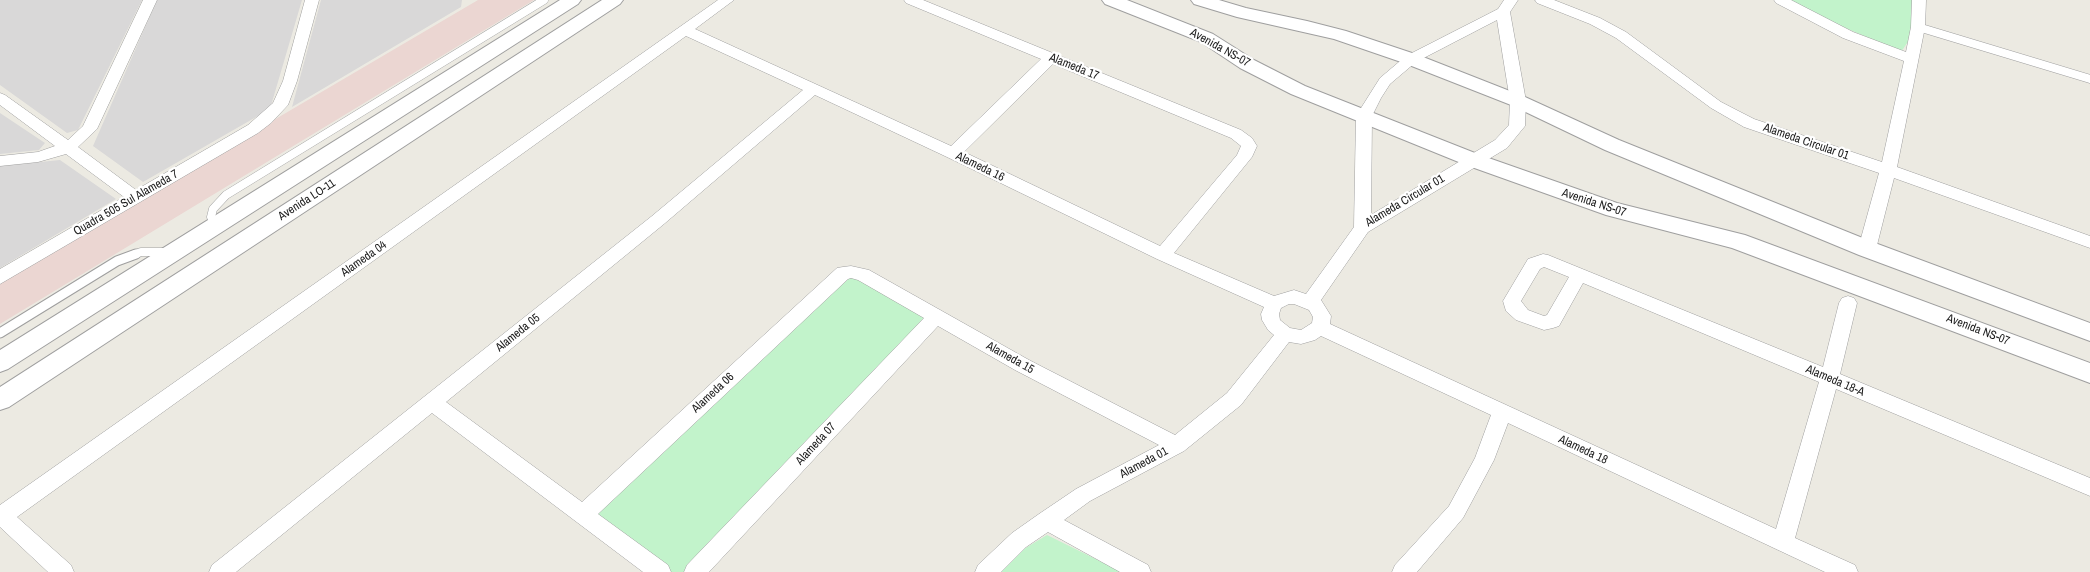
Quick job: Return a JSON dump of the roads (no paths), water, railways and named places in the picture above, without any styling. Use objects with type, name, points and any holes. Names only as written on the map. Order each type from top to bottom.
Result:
[{"type":"street","points":[[0,161],[38,157],[68,148],[89,128],[150,0]]},
{"type":"street","name":"Quadra 505 Sul Alameda 7","points":[[0,277],[253,129],[266,119],[280,105],[290,81],[312,0]]},
{"type":"street","points":[[0,362],[572,0]]},
{"type":"street","name":"Avenida LO-11","points":[[0,400],[614,0]]},
{"type":"street","name":"Alameda 04","points":[[1,516],[726,0]]},
{"type":"street","name":"Alameda 17","points":[[911,0],[1236,134],[1246,142],[1249,146],[1247,151],[1163,255]]},
{"type":"street","name":"Avenida NS-07","points":[[1111,0],[1207,38],[1247,64],[1298,90],[1473,160],[1613,210],[1738,241],[2090,373]]},
{"type":"street","points":[[1200,0],[1244,13],[1340,35],[1411,59],[1518,100],[1612,145],[1867,249],[2090,332]]},
{"type":"street","name":"Alameda Circular 01","points":[[1542,0],[1595,21],[1621,36],[1716,105],[1749,123],[2090,242]]},
{"type":"street","points":[[1781,0],[1848,35],[1912,59]]},
{"type":"street","points":[[1867,249],[1888,170],[1912,59],[1918,27],[1919,0]]},
{"type":"street","name":"Alameda Circular 01","points":[[1507,6],[1518,100],[1517,126],[1501,144],[1362,228],[1364,116],[1374,97],[1385,81],[1411,59],[1507,6]]},
{"type":"street","name":"Alameda 16","points":[[685,30],[953,154],[1163,255],[1274,304]]},
{"type":"street","points":[[953,154],[1050,58]]},
{"type":"street","name":"Alameda 05","points":[[220,572],[433,403],[658,220],[812,90]]},
{"type":"street","points":[[0,98],[135,197]]},
{"type":"street","points":[[1310,302],[1362,228]]},
{"type":"street","name":"Alameda 15","points":[[843,273],[851,272],[863,275],[1022,365],[1177,445]]},
{"type":"street","name":"Alameda 06","points":[[583,514],[843,273]]},
{"type":"street","name":"Alameda 18-A","points":[[1579,274],[2090,487]]},
{"type":"street","points":[[1286,298],[1302,298],[1310,302],[1322,316],[1320,327],[1310,335],[1302,337],[1285,334],[1271,320],[1270,314],[1274,304],[1286,298]]},
{"type":"street","points":[[1783,542],[1829,379],[1848,303]]},
{"type":"street","name":"Alameda 07","points":[[696,572],[937,316]]},
{"type":"street","name":"Alameda 18","points":[[1320,327],[1847,572]]},
{"type":"street","name":"Alameda 01","points":[[986,572],[1020,540],[1083,495],[1177,445],[1234,399],[1285,334]]},
{"type":"street","points":[[433,403],[660,572]]},
{"type":"street","points":[[1403,572],[1456,512],[1484,460],[1502,412]]},
{"type":"street","points":[[1,516],[63,572]]},
{"type":"street","points":[[1046,520],[1140,572]]},
{"type":"lane","points":[[217,225],[210,217],[213,209],[226,196],[544,0]]},
{"type":"lane","points":[[1918,27],[2090,80]]},
{"type":"lane","points":[[0,333],[131,254],[141,252],[175,252]]}]
